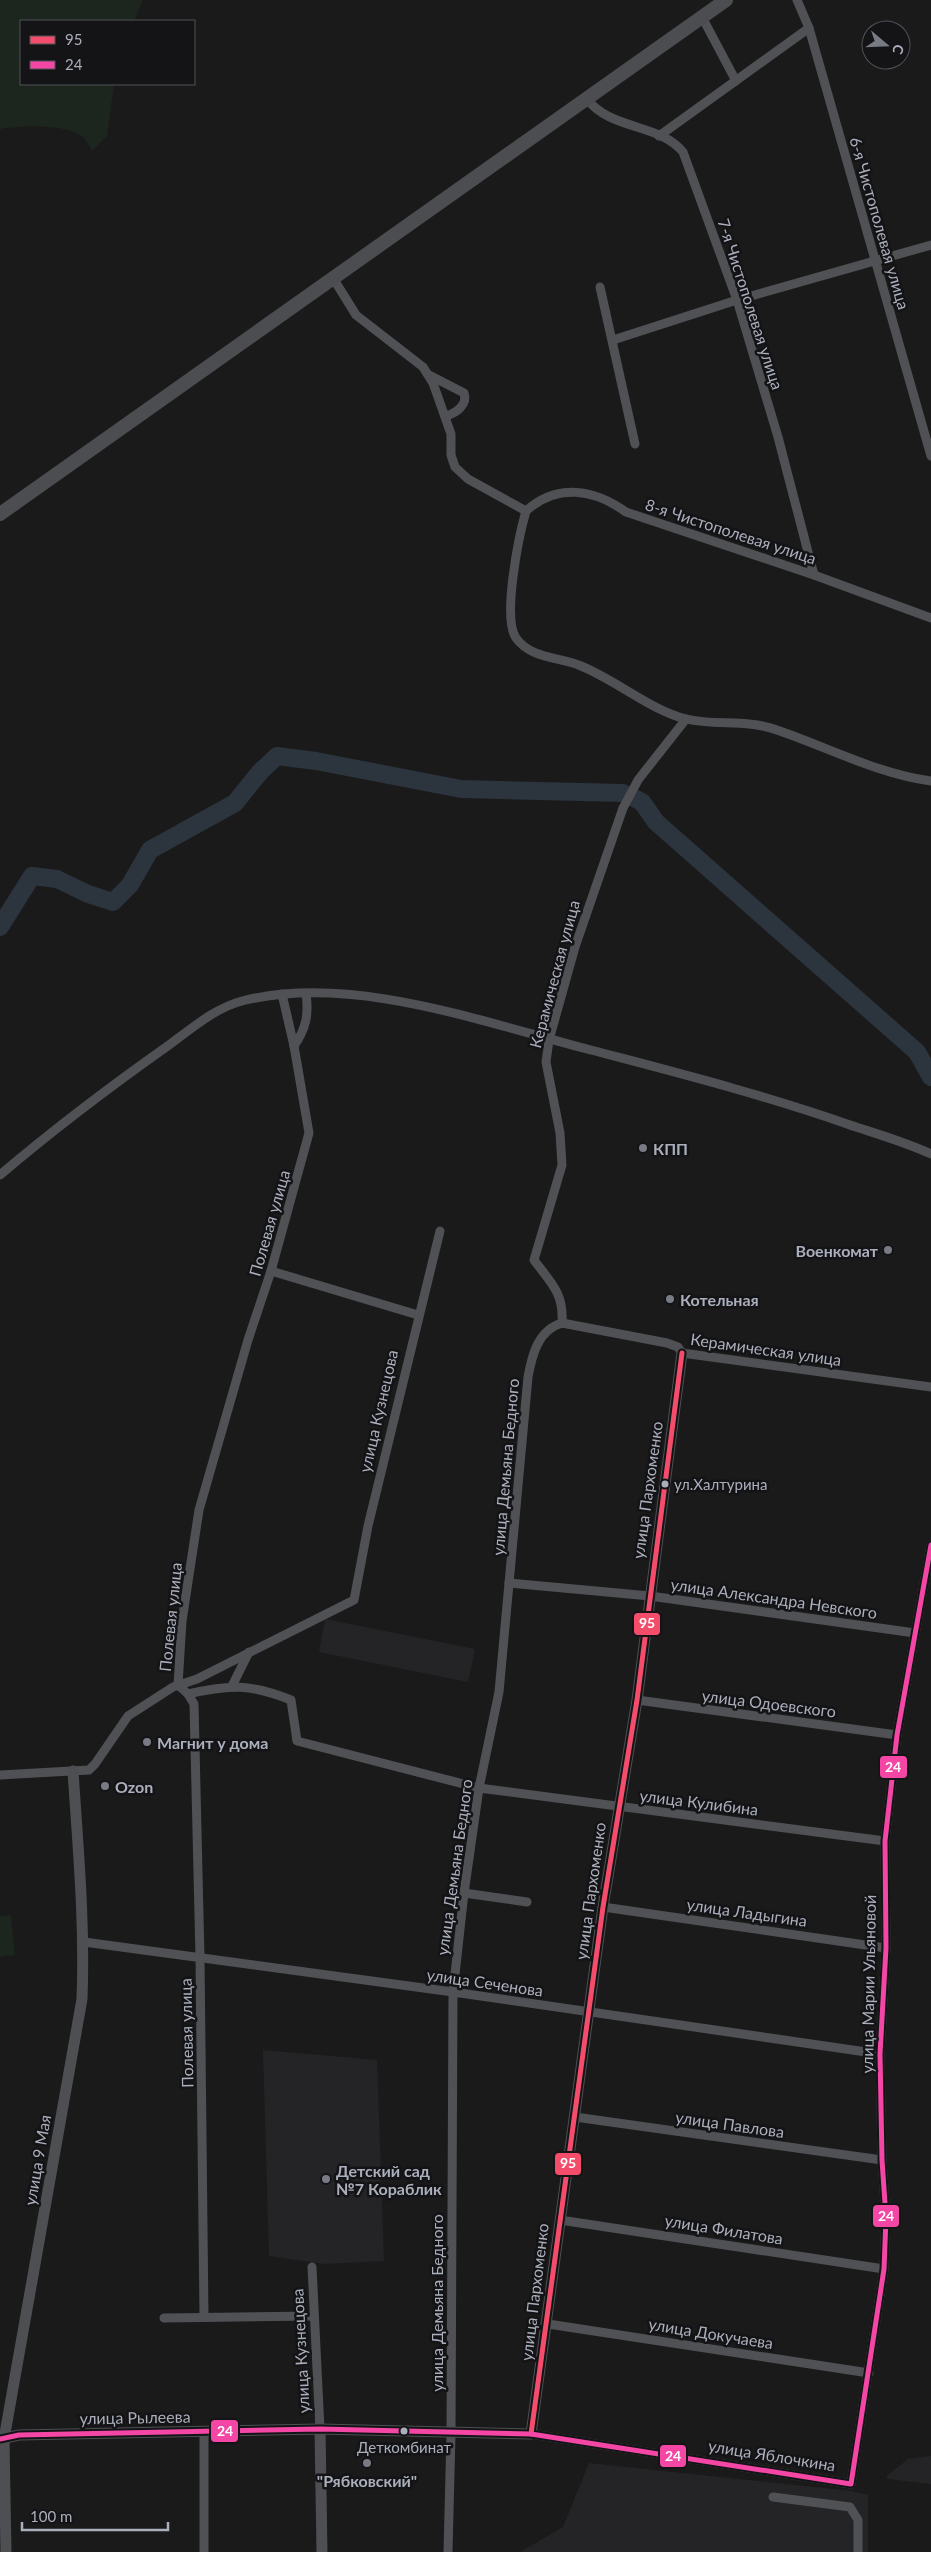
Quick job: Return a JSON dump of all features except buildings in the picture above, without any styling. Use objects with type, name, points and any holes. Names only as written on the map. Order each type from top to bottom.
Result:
[{"type":"main road","points":[[0,514],[726,0]]},
{"type":"street","name":"6-я Чистополевая улица","points":[[797,0],[809,28],[931,456]]},
{"type":"street","points":[[702,17],[736,80]]},
{"type":"street","points":[[659,136],[809,28]]},
{"type":"street","name":"7-я Чистополевая улица","points":[[587,99],[598,111],[605,115],[659,136],[677,145],[683,152],[737,300],[778,437],[814,574]]},
{"type":"street","points":[[612,340],[737,300],[931,245]]},
{"type":"street","points":[[333,278],[356,315],[423,367],[446,416],[451,434],[451,455],[454,467],[468,479],[526,511],[517,541],[510,615],[515,637],[534,652],[549,658],[580,665],[652,704],[686,719],[744,723],[774,729],[906,778],[931,781]]},
{"type":"street","points":[[600,287],[635,444]]},
{"type":"street","points":[[428,375],[464,393],[463,404],[456,413],[446,416]]},
{"type":"street","name":"8-я Чистополевая улица","points":[[526,511],[536,502],[550,496],[581,491],[600,496],[626,512],[814,574],[931,618]]},
{"type":"street","name":"Керамическая улица","points":[[686,719],[638,780],[622,808],[575,947],[549,1040],[546,1062],[560,1132],[562,1165],[534,1260],[559,1293],[563,1308],[562,1323],[667,1343],[678,1347],[682,1352],[931,1387]]},
{"type":"street","points":[[0,1175],[117,1081],[221,1009],[241,1001],[282,994],[373,998],[478,1019],[549,1040],[786,1102],[931,1154]]},
{"type":"street","name":"Полевая улица","points":[[204,2317],[200,1958],[194,1704],[188,1694],[178,1684],[182,1621],[200,1510],[248,1340],[271,1271],[309,1133],[294,1046],[282,994]]},
{"type":"street","points":[[294,1046],[303,1032],[308,1014],[306,994]]},
{"type":"street","name":"улица Кузнецова","points":[[248,1652],[354,1600],[368,1526],[440,1231]]},
{"type":"street","points":[[271,1271],[418,1315]]},
{"type":"street","name":"улица Демьяна Бедного","points":[[448,2552],[451,2434],[454,1992],[464,1893],[479,1788],[499,1692],[531,1361],[535,1347],[546,1332],[554,1325],[562,1323]]},
{"type":"street","name":"улица Пархоменко","points":[[531,2434],[591,2012],[603,1907],[636,1700],[682,1352]]},
{"type":"street","name":"улица Марии Ульяновой","points":[[851,2484],[884,2269],[886,2218],[882,2160],[880,2054],[886,1948],[885,1841],[898,1735],[931,1545]]},
{"type":"street","name":"улица Александра Невского","points":[[509,1583],[650,1596],[916,1633]]},
{"type":"street","points":[[0,1775],[89,1770],[128,1716],[178,1684],[197,1679],[248,1652]]},
{"type":"street","points":[[188,1694],[232,1686],[248,1652]]},
{"type":"street","name":"улица Кулибина","points":[[232,1686],[267,1690],[291,1700],[297,1741],[479,1788],[885,1841]]},
{"type":"street","name":"улица Одоевского","points":[[636,1700],[898,1735]]},
{"type":"street","name":"улица 9 Мая","points":[[5,2552],[2,2439],[82,1999],[83,1890],[72,1771]]},
{"type":"street","points":[[464,1893],[527,1902]]},
{"type":"street","name":"улица Ладыгина","points":[[603,1907],[886,1948]]},
{"type":"street","name":"улица Сеченова","points":[[84,1942],[454,1992],[880,2054]]},
{"type":"street","name":"улица Павлова","points":[[575,2117],[882,2160]]},
{"type":"street","name":"улица Филатова","points":[[560,2220],[884,2269]]},
{"type":"street","name":"улица Кузнецова","points":[[312,2267],[320,2429],[322,2552]]},
{"type":"street","points":[[164,2318],[313,2316]]},
{"type":"street","name":"улица Докучаева","points":[[548,2324],[869,2373]]},
{"type":"street","name":"улица Рылеева","points":[[2,2439],[19,2435],[204,2433],[320,2429],[451,2434]]},
{"type":"street","points":[[204,2433],[204,2552]]},
{"type":"street","name":"улица Яблочкина","points":[[451,2434],[531,2434],[851,2484]]},
{"type":"street","points":[[774,2497],[850,2507],[858,2520],[858,2552]]},
{"type":"shaded area","points":[[0,0],[143,0],[134,20],[20,20],[20,85],[114,85],[107,136],[92,151],[84,138],[77,133],[67,130],[44,127],[0,129]]},
{"type":"shaded area","points":[[325,1619],[475,1649],[468,1682],[319,1652]]},
{"type":"shaded area","points":[[11,1915],[15,1955],[0,1957],[0,1916]]},
{"type":"shaded area","points":[[263,2050],[377,2060],[384,2261],[325,2264],[269,2256]]},
{"type":"shaded area","points":[[931,2456],[931,2484],[887,2479],[887,2476],[908,2459]]},
{"type":"shaded area","points":[[589,2463],[852,2491],[868,2495],[868,2552],[520,2552],[563,2527]]},
{"type":"waterway","points":[[0,927],[32,876],[57,879],[88,894],[113,902],[130,885],[150,850],[235,803],[260,772],[277,756],[316,761],[461,789],[623,793]]},
{"type":"waterway","points":[[634,798],[642,802],[656,822],[917,1052],[931,1077]]},
{"type":"transit line","name":"95","points":[[531,2434],[603,1907],[637,1700],[682,1353]]},
{"type":"transit line","name":"24","points":[[0,2439],[19,2435],[320,2429],[531,2434],[851,2484],[884,2269],[886,2218],[882,2160],[880,2054],[886,1948],[885,1841],[897,1735],[931,1545]]},
{"type":"place","name":"КПП","points":[[643,1148]]},
{"type":"place","name":"Военкомат","points":[[888,1250]]},
{"type":"place","name":"Котельная","points":[[670,1299]]},
{"type":"place","name":"ул.Халтурина","points":[[665,1484]]},
{"type":"place","name":"Магнит у дома","points":[[147,1742]]},
{"type":"place","name":"Ozon","points":[[105,1786]]},
{"type":"place","name":"Детский сад №7 Кораблик","points":[[326,2179]]},
{"type":"place","name":"Деткомбинат","points":[[404,2431]]},
{"type":"place","name":"\"Рябковский\"","points":[[367,2463]]}]
